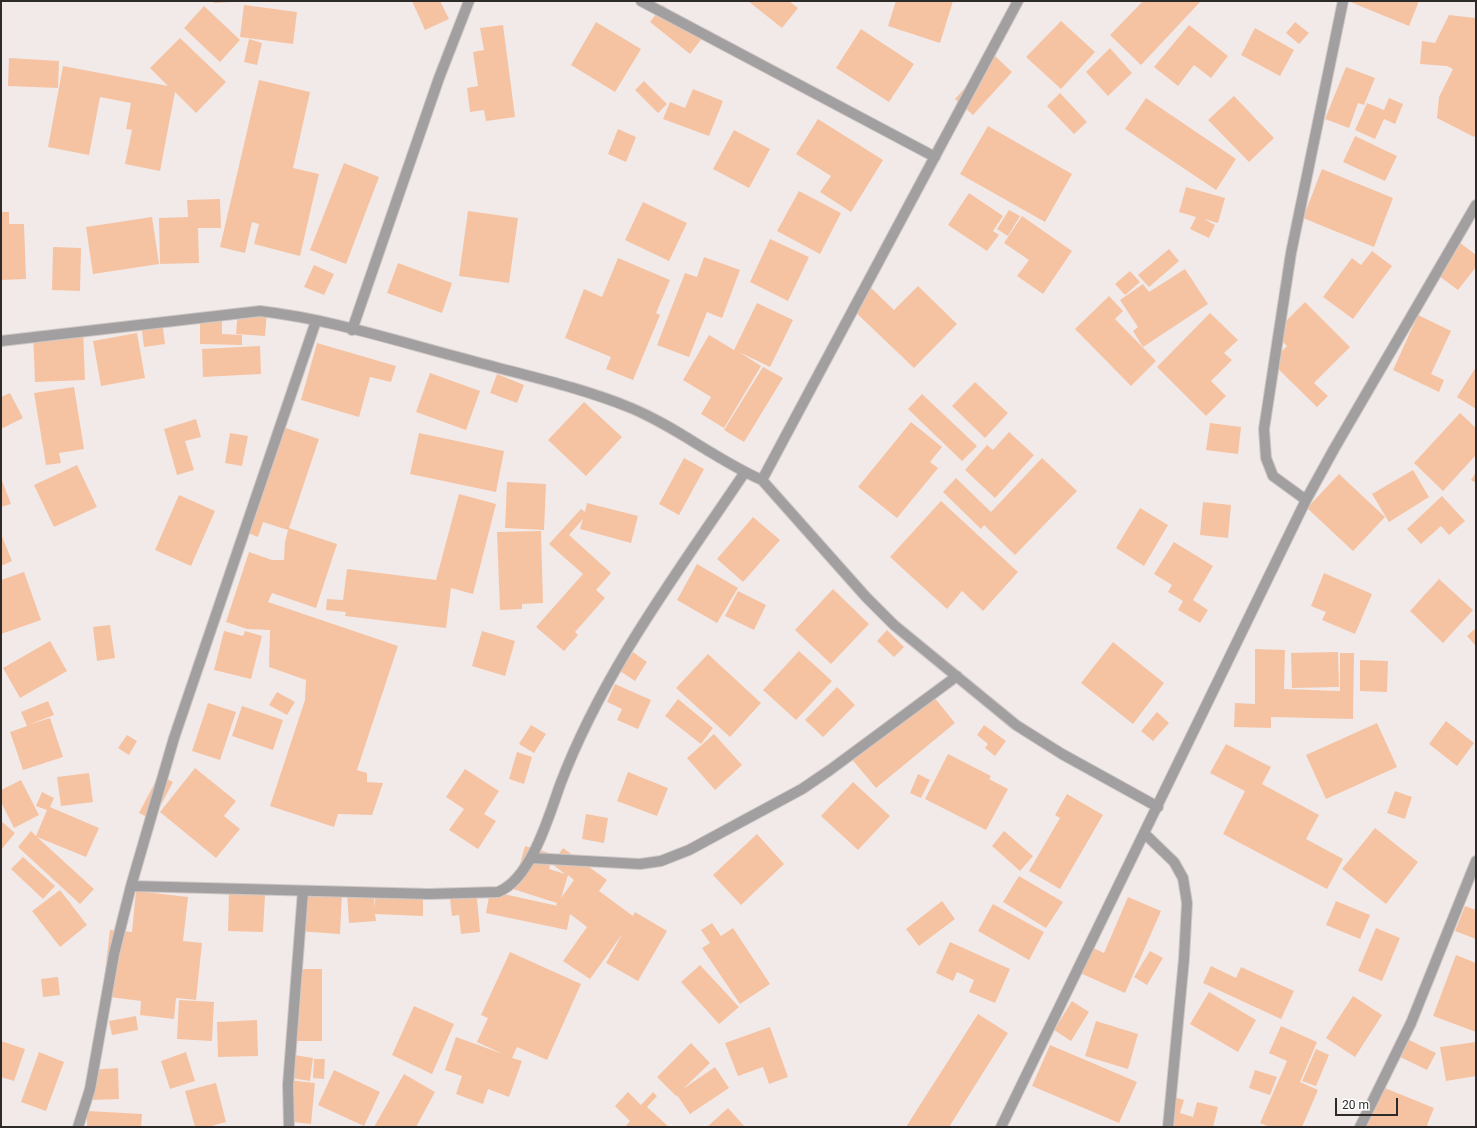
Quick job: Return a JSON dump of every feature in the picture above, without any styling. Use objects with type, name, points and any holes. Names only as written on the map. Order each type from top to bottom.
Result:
[{"type":"street","points":[[352,330],[439,78],[468,1]]},
{"type":"street","points":[[641,1],[934,157]]},
{"type":"street","points":[[762,480],[1018,1]]},
{"type":"street","points":[[1306,500],[1273,476],[1266,458],[1264,429],[1291,253],[1343,1]]},
{"type":"street","points":[[1001,1127],[1145,834],[1306,500],[1334,449],[1476,205]]},
{"type":"street","points":[[1,341],[260,311],[289,315],[352,330],[578,390],[631,408],[655,419],[745,472],[762,480],[866,597],[894,625],[1016,725],[1062,754],[1158,807]]},
{"type":"street","points":[[78,1127],[90,1089],[114,954],[131,886],[174,738],[316,321]]},
{"type":"street","points":[[131,886],[429,894],[498,892],[505,889],[517,877],[531,858],[539,841],[572,754],[623,654],[745,472]]},
{"type":"street","points":[[531,858],[640,864],[661,861],[689,850],[802,789],[957,676]]},
{"type":"street","points":[[1145,834],[1174,862],[1183,878],[1187,903],[1184,959],[1168,1127]]},
{"type":"street","points":[[1360,1127],[1411,1023],[1476,861]]},
{"type":"street","points":[[289,1127],[288,1085],[303,891]]},
{"type":"building","points":[[214,1],[233,1],[233,2],[214,3]]},
{"type":"building","points":[[412,1],[440,1],[449,19],[425,30]]},
{"type":"building","points":[[748,1],[789,1],[798,8],[782,28]]},
{"type":"building","points":[[896,1],[953,1],[940,43],[888,26]]},
{"type":"building","points":[[1143,1],[1201,1],[1141,65],[1110,35]]},
{"type":"building","points":[[1348,1],[1419,1],[1409,26]]},
{"type":"building","points":[[244,5],[297,12],[293,44],[240,37]]},
{"type":"building","points":[[663,5],[703,37],[690,54],[650,22]]},
{"type":"building","points":[[204,6],[240,40],[220,62],[184,28]]},
{"type":"building","points":[[1449,15],[1476,18],[1476,133],[1474,137],[1437,118],[1439,97],[1453,69],[1447,66],[1420,64],[1422,41],[1435,43]]},
{"type":"building","points":[[1061,21],[1095,52],[1061,89],[1026,57]]},
{"type":"building","points":[[596,22],[641,49],[615,92],[571,65]]},
{"type":"building","points":[[1295,22],[1309,33],[1299,44],[1286,33]]},
{"type":"building","points":[[503,25],[515,117],[486,121],[484,110],[470,112],[467,88],[478,86],[473,52],[484,50],[480,28]]},
{"type":"building","points":[[1189,25],[1228,56],[1211,78],[1194,65],[1178,86],[1154,67]]},
{"type":"building","points":[[1255,28],[1294,50],[1280,76],[1241,55]]},
{"type":"building","points":[[861,29],[914,64],[889,102],[836,68]]},
{"type":"building","points":[[180,38],[226,82],[196,113],[175,92],[160,171],[125,164],[132,130],[126,129],[131,103],[100,97],[89,155],[48,147],[63,66],[168,86],[150,68]]},
{"type":"building","points":[[249,39],[262,43],[257,65],[244,62]]},
{"type":"building","points":[[1110,48],[1132,73],[1108,96],[1086,72]]},
{"type":"building","points":[[994,55],[1012,72],[973,115],[955,99]]},
{"type":"building","points":[[9,58],[59,61],[58,88],[8,86]]},
{"type":"building","points":[[1346,67],[1375,78],[1364,105],[1358,103],[1349,128],[1325,119]]},
{"type":"building","points":[[259,80],[310,92],[293,168],[319,174],[300,256],[254,244],[259,224],[252,222],[245,253],[220,247]]},
{"type":"building","points":[[644,81],[667,104],[658,113],[635,90]]},
{"type":"building","points":[[693,89],[723,101],[709,136],[663,119],[670,102],[685,108]]},
{"type":"building","points":[[1060,93],[1087,122],[1074,134],[1047,106]]},
{"type":"building","points":[[1234,96],[1274,138],[1249,162],[1208,120]]},
{"type":"building","points":[[1146,98],[1236,159],[1216,190],[1125,129]]},
{"type":"building","points":[[1389,98],[1403,104],[1395,124],[1384,119],[1375,139],[1355,130],[1367,103],[1384,110]]},
{"type":"building","points":[[818,119],[883,160],[851,212],[820,192],[831,176],[796,154]]},
{"type":"building","points":[[988,126],[1072,174],[1045,222],[960,174]]},
{"type":"building","points":[[618,129],[636,137],[626,162],[608,154]]},
{"type":"building","points":[[734,130],[770,149],[749,188],[713,169]]},
{"type":"building","points":[[1355,136],[1397,156],[1385,181],[1343,162]]},
{"type":"building","points":[[344,163],[379,177],[346,264],[310,250]]},
{"type":"building","points":[[1322,169],[1393,198],[1374,247],[1303,218]]},
{"type":"building","points":[[1186,187],[1225,198],[1218,223],[1204,219],[1215,225],[1209,238],[1190,229],[1196,217],[1179,212]]},
{"type":"building","points":[[799,191],[841,213],[820,254],[777,231]]},
{"type":"building","points":[[969,193],[1003,216],[993,231],[999,235],[987,251],[948,225]]},
{"type":"building","points":[[220,199],[221,228],[198,228],[199,263],[160,264],[159,218],[188,217],[187,200]]},
{"type":"building","points":[[643,202],[687,223],[669,261],[625,240]]},
{"type":"building","points":[[1009,210],[1020,216],[1008,236],[997,229]]},
{"type":"building","points":[[468,211],[518,218],[509,283],[459,276]]},
{"type":"building","points":[[1,212],[9,212],[9,224],[24,224],[26,279],[1,280]]},
{"type":"building","points":[[1022,216],[1072,251],[1043,294],[1017,276],[1029,260],[1004,243]]},
{"type":"building","points":[[152,217],[159,264],[93,274],[86,227]]},
{"type":"building","points":[[770,239],[809,257],[788,301],[750,282]]},
{"type":"building","points":[[1459,242],[1476,255],[1476,267],[1458,290],[1435,273]]},
{"type":"building","points":[[53,247],[81,248],[80,291],[52,290]]},
{"type":"building","points":[[1169,249],[1179,261],[1149,287],[1138,275]]},
{"type":"building","points":[[1372,251],[1392,266],[1353,319],[1323,297],[1352,258],[1361,265]]},
{"type":"building","points":[[704,257],[740,270],[722,318],[707,312],[689,357],[657,345],[685,273],[697,277]]},
{"type":"building","points":[[618,258],[670,280],[656,313],[660,315],[633,380],[606,369],[611,357],[565,338],[584,289],[602,297]]},
{"type":"building","points":[[398,263],[452,283],[442,313],[387,293]]},
{"type":"building","points":[[314,265],[334,274],[324,295],[304,287]]},
{"type":"building","points":[[1185,269],[1208,304],[1143,347],[1133,331],[1138,327],[1120,300],[1143,284],[1149,292]]},
{"type":"building","points":[[1130,271],[1140,282],[1125,295],[1115,284]]},
{"type":"building","points":[[869,286],[894,310],[918,286],[957,324],[914,368],[849,306]]},
{"type":"building","points":[[1109,296],[1123,311],[1115,319],[1156,361],[1131,386],[1075,329]]},
{"type":"building","points":[[1305,302],[1350,347],[1314,383],[1328,396],[1317,407],[1271,362],[1287,346],[1274,333]]},
{"type":"building","points":[[757,303],[793,320],[770,367],[739,352],[761,366],[724,428],[701,414],[711,397],[683,380],[709,335],[734,350]]},
{"type":"building","points":[[238,309],[267,311],[265,336],[236,334]]},
{"type":"building","points":[[200,313],[222,314],[222,334],[242,335],[242,345],[200,344]]},
{"type":"building","points":[[1210,313],[1238,340],[1224,353],[1232,360],[1211,381],[1226,396],[1206,416],[1157,367]]},
{"type":"building","points":[[1418,315],[1451,331],[1431,374],[1444,380],[1439,392],[1393,370]]},
{"type":"building","points":[[162,320],[165,344],[144,347],[141,323]]},
{"type":"building","points":[[83,329],[85,380],[35,382],[33,331]]},
{"type":"building","points":[[137,333],[145,378],[101,386],[93,341]]},
{"type":"building","points":[[317,343],[396,366],[391,382],[370,377],[359,417],[301,400]]},
{"type":"building","points":[[260,346],[261,374],[203,377],[202,349]]},
{"type":"building","points":[[763,367],[783,378],[744,442],[724,430]]},
{"type":"building","points":[[1476,367],[1476,409],[1457,397]]},
{"type":"building","points":[[430,373],[480,391],[466,430],[416,412]]},
{"type":"building","points":[[497,374],[524,385],[517,403],[490,393]]},
{"type":"building","points":[[975,382],[1008,413],[985,438],[952,406]]},
{"type":"building","points":[[74,387],[84,449],[59,453],[61,463],[46,465],[34,393]]},
{"type":"building","points":[[10,393],[23,418],[1,429],[1,397]]},
{"type":"building","points":[[922,394],[977,446],[962,461],[908,409]]},
{"type":"building","points":[[584,402],[622,437],[586,476],[548,440]]},
{"type":"building","points":[[1460,413],[1476,428],[1476,455],[1443,491],[1414,463]]},
{"type":"building","points":[[196,419],[201,437],[185,441],[194,470],[177,475],[164,429]]},
{"type":"building","points":[[911,422],[942,447],[930,462],[938,468],[897,518],[858,487]]},
{"type":"building","points":[[1210,423],[1241,427],[1238,454],[1206,450]]},
{"type":"building","points":[[283,427],[319,439],[289,528],[337,544],[316,608],[272,593],[268,602],[398,646],[357,770],[367,773],[367,782],[383,783],[372,815],[338,814],[334,827],[270,806],[305,700],[306,680],[269,667],[270,630],[247,629],[226,622],[249,552],[272,560],[284,560],[285,542],[288,530],[263,522],[258,537],[248,533]]},
{"type":"building","points":[[1009,432],[1034,455],[995,498],[965,470],[987,445],[993,450]]},
{"type":"building","points":[[230,433],[248,436],[242,466],[225,463]]},
{"type":"building","points":[[419,433],[504,451],[496,492],[410,474]]},
{"type":"building","points":[[684,458],[704,469],[679,515],[659,504]]},
{"type":"building","points":[[1042,458],[1077,491],[1015,555],[984,525],[981,529],[943,492],[956,478],[991,512]]},
{"type":"building","points":[[77,465],[97,507],[54,527],[34,485]]},
{"type":"building","points":[[1413,470],[1429,497],[1389,522],[1372,494]]},
{"type":"building","points":[[1476,472],[1476,483],[1471,480]]},
{"type":"building","points":[[1339,474],[1385,517],[1353,551],[1307,508]]},
{"type":"building","points":[[1,478],[11,504],[1,507]]},
{"type":"building","points":[[507,482],[546,484],[544,530],[505,528]]},
{"type":"building","points":[[459,494],[496,504],[473,594],[451,588],[446,628],[345,616],[346,612],[326,610],[327,599],[343,600],[347,569],[436,580]]},
{"type":"building","points":[[179,495],[215,511],[191,566],[155,550]]},
{"type":"building","points":[[1442,496],[1465,521],[1449,535],[1441,526],[1421,544],[1407,529]]},
{"type":"building","points":[[941,501],[1018,572],[983,611],[962,591],[947,609],[890,557]]},
{"type":"building","points":[[1203,502],[1231,505],[1228,538],[1200,535]]},
{"type":"building","points":[[587,503],[638,516],[631,543],[580,529],[583,519],[569,535],[611,573],[596,590],[605,598],[575,632],[578,635],[564,651],[536,627],[583,574],[549,544],[581,509],[585,512]]},
{"type":"building","points":[[1140,508],[1168,525],[1144,566],[1116,548]]},
{"type":"building","points":[[753,517],[780,540],[743,582],[717,559]]},
{"type":"building","points":[[541,531],[543,603],[522,604],[522,609],[500,610],[497,532]]},
{"type":"building","points":[[1,534],[12,561],[1,566]]},
{"type":"building","points":[[1174,542],[1213,566],[1193,600],[1208,610],[1200,623],[1178,610],[1183,601],[1168,592],[1172,585],[1154,574]]},
{"type":"building","points":[[697,564],[738,588],[717,623],[677,600]]},
{"type":"building","points":[[24,572],[41,620],[1,634],[1,580]]},
{"type":"building","points":[[1324,573],[1372,594],[1355,634],[1322,620],[1326,612],[1311,606]]},
{"type":"building","points":[[1439,579],[1473,610],[1443,643],[1410,611]]},
{"type":"building","points":[[833,589],[869,624],[831,664],[795,630]]},
{"type":"building","points":[[738,591],[766,605],[754,630],[725,616]]},
{"type":"building","points":[[110,625],[115,658],[97,661],[93,627]]},
{"type":"building","points":[[1476,628],[1476,646],[1467,636]]},
{"type":"building","points":[[887,630],[904,647],[894,657],[877,641]]},
{"type":"building","points":[[224,631],[243,636],[245,631],[262,636],[251,679],[214,670]]},
{"type":"building","points":[[482,631],[515,641],[505,676],[472,666]]},
{"type":"building","points":[[50,641],[67,671],[20,698],[3,668]]},
{"type":"building","points":[[1113,642],[1164,683],[1133,724],[1081,683]]},
{"type":"building","points":[[1255,649],[1285,650],[1284,689],[1340,691],[1340,653],[1354,653],[1353,719],[1271,717],[1271,728],[1234,727],[1235,703],[1255,704]]},
{"type":"building","points":[[799,651],[832,681],[796,720],[763,690]]},
{"type":"building","points":[[633,652],[647,662],[635,681],[620,671]]},
{"type":"building","points":[[1338,652],[1339,687],[1292,688],[1291,653]]},
{"type":"building","points":[[708,654],[761,703],[730,737],[676,688]]},
{"type":"building","points":[[1360,660],[1388,661],[1387,692],[1360,691]]},
{"type":"building","points":[[615,684],[651,700],[638,729],[617,720],[622,709],[607,702]]},
{"type":"building","points":[[837,687],[855,705],[823,737],[805,720]]},
{"type":"building","points":[[277,692],[295,702],[287,715],[269,705]]},
{"type":"building","points":[[930,692],[955,723],[876,788],[850,757]]},
{"type":"building","points":[[678,699],[713,728],[701,744],[665,716]]},
{"type":"building","points":[[48,701],[54,715],[28,725],[50,718],[63,757],[23,770],[10,732],[27,726],[21,712]]},
{"type":"building","points":[[208,703],[236,712],[220,760],[192,751]]},
{"type":"building","points":[[242,706],[283,720],[273,750],[232,736]]},
{"type":"building","points":[[1157,712],[1169,723],[1153,741],[1141,731]]},
{"type":"building","points":[[1446,721],[1474,743],[1457,766],[1429,744]]},
{"type":"building","points":[[1377,723],[1397,767],[1326,799],[1306,755]]},
{"type":"building","points":[[531,725],[546,734],[534,753],[519,744]]},
{"type":"building","points":[[984,725],[1006,741],[995,756],[985,748],[988,744],[977,735]]},
{"type":"building","points":[[714,734],[742,765],[715,790],[687,758]]},
{"type":"building","points":[[127,735],[137,741],[129,755],[118,748]]},
{"type":"building","points":[[1226,744],[1271,767],[1262,784],[1319,815],[1306,839],[1343,859],[1327,889],[1223,834],[1245,791],[1210,773]]},
{"type":"building","points":[[517,752],[532,757],[524,784],[509,779]]},
{"type":"building","points":[[948,754],[991,776],[989,779],[1008,789],[986,830],[925,799]]},
{"type":"building","points":[[195,768],[236,801],[224,816],[240,829],[216,858],[160,812]]},
{"type":"building","points":[[465,769],[499,791],[484,814],[496,821],[478,849],[449,830],[464,809],[446,797]]},
{"type":"building","points":[[628,772],[668,788],[657,816],[617,801]]},
{"type":"building","points":[[89,773],[93,802],[61,806],[57,777]]},
{"type":"building","points":[[918,774],[930,780],[921,798],[910,793]]},
{"type":"building","points":[[159,775],[173,782],[153,820],[139,813]]},
{"type":"building","points":[[21,780],[39,815],[14,828],[1,802],[1,790]]},
{"type":"building","points":[[853,782],[890,816],[858,850],[821,816]]},
{"type":"building","points":[[1395,791],[1412,797],[1405,819],[1387,813]]},
{"type":"building","points":[[42,792],[54,798],[50,807],[99,828],[86,857],[37,837],[94,889],[80,904],[18,847],[31,831],[36,836],[47,810],[36,806]]},
{"type":"building","points":[[1067,794],[1103,815],[1060,889],[1029,871],[1060,818],[1055,815]]},
{"type":"building","points":[[586,814],[608,818],[604,843],[582,839]]},
{"type":"building","points":[[1,821],[15,833],[1,850]]},
{"type":"building","points":[[1375,828],[1418,862],[1386,904],[1342,869]]},
{"type":"building","points":[[1004,831],[1033,856],[1020,871],[992,846]]},
{"type":"building","points":[[757,834],[784,864],[741,905],[713,875]]},
{"type":"building","points":[[525,846],[553,854],[549,869],[565,874],[552,864],[563,848],[607,880],[599,891],[633,916],[635,912],[667,931],[638,981],[606,963],[623,933],[590,979],[563,961],[587,927],[570,914],[567,930],[486,913],[490,891],[558,906],[556,905],[557,903],[513,889]],"holes":[[[568,875],[574,880],[561,898]]]},
{"type":"building","points":[[23,857],[55,886],[43,899],[11,869]]},
{"type":"building","points":[[1019,876],[1063,902],[1046,928],[1003,902]]},
{"type":"building","points":[[476,888],[480,932],[461,934],[459,915],[452,916],[449,890]]},
{"type":"building","points":[[60,890],[87,925],[60,947],[32,911]]},
{"type":"building","points":[[373,890],[375,908],[375,892],[423,894],[423,916],[375,914],[376,921],[349,923],[347,892]]},
{"type":"building","points":[[136,891],[188,897],[183,941],[202,943],[196,1000],[176,998],[174,1019],[140,1015],[141,1001],[102,996],[110,930],[132,932]]},
{"type":"building","points":[[299,891],[342,893],[340,934],[297,931]]},
{"type":"building","points":[[229,893],[265,895],[263,932],[228,931]]},
{"type":"building","points":[[1128,897],[1161,911],[1125,993],[1080,973],[1091,947],[1104,953]]},
{"type":"building","points":[[942,901],[955,919],[919,946],[906,929]]},
{"type":"building","points":[[1336,901],[1370,915],[1360,939],[1326,925]]},
{"type":"building","points":[[993,904],[1044,932],[1029,960],[978,931]]},
{"type":"building","points":[[1465,906],[1476,910],[1476,939],[1455,931]]},
{"type":"building","points":[[712,923],[721,936],[733,928],[770,984],[740,1004],[702,948],[710,943],[701,930]]},
{"type":"building","points":[[1376,928],[1400,938],[1382,981],[1358,971]]},
{"type":"building","points":[[950,942],[1010,969],[995,1003],[969,992],[974,980],[957,972],[953,981],[936,973]]},
{"type":"building","points":[[1150,951],[1163,958],[1147,985],[1134,977]]},
{"type":"building","points":[[510,952],[581,984],[547,1060],[517,1047],[512,1058],[522,1061],[509,1097],[488,1089],[483,1104],[456,1094],[462,1076],[445,1070],[456,1037],[503,1054],[477,1042],[488,1018],[481,1015]]},
{"type":"building","points":[[1456,955],[1476,963],[1476,1032],[1433,1016]]},
{"type":"building","points":[[700,965],[739,1007],[719,1024],[681,982]]},
{"type":"building","points":[[1211,966],[1236,978],[1241,967],[1294,991],[1281,1019],[1203,983]]},
{"type":"building","points":[[294,969],[322,969],[322,1041],[294,1041]]},
{"type":"building","points":[[58,977],[60,995],[43,997],[41,979]]},
{"type":"building","points":[[1209,992],[1256,1020],[1238,1052],[1190,1024]]},
{"type":"building","points":[[1353,996],[1382,1015],[1355,1057],[1326,1038]]},
{"type":"building","points":[[179,1000],[214,1002],[212,1041],[177,1039]]},
{"type":"building","points":[[1072,1001],[1089,1012],[1071,1041],[1054,1030]]},
{"type":"building","points":[[414,1006],[454,1024],[432,1074],[392,1055]]},
{"type":"building","points":[[978,1014],[1008,1033],[949,1127],[906,1127]]},
{"type":"building","points":[[136,1016],[138,1030],[112,1035],[109,1021]]},
{"type":"building","points":[[257,1020],[258,1056],[218,1057],[217,1022]]},
{"type":"building","points":[[1096,1021],[1138,1034],[1128,1069],[1085,1056]]},
{"type":"building","points":[[1281,1026],[1317,1042],[1300,1082],[1318,1090],[1302,1127],[1270,1127],[1260,1123],[1287,1061],[1269,1053]]},
{"type":"building","points":[[770,1027],[788,1077],[769,1084],[763,1067],[738,1076],[725,1043]]},
{"type":"building","points":[[1403,1037],[1436,1053],[1427,1070],[1394,1054]]},
{"type":"building","points":[[1,1041],[25,1049],[14,1081],[1,1077]]},
{"type":"building","points":[[1476,1042],[1476,1076],[1446,1081],[1440,1047]]},
{"type":"building","points":[[691,1043],[710,1063],[683,1089],[715,1067],[729,1088],[690,1114],[677,1095],[676,1096],[657,1077]]},
{"type":"building","points":[[1050,1045],[1137,1082],[1119,1123],[1032,1086]]},
{"type":"building","points":[[1316,1049],[1329,1055],[1316,1086],[1302,1081]]},
{"type":"building","points":[[39,1052],[64,1062],[46,1111],[21,1102]]},
{"type":"building","points":[[186,1052],[195,1081],[170,1089],[161,1061]]},
{"type":"building","points":[[288,1054],[313,1058],[310,1081],[285,1077]]},
{"type":"building","points":[[314,1059],[325,1059],[324,1079],[313,1078]]},
{"type":"building","points":[[118,1068],[119,1099],[89,1100],[88,1070]]},
{"type":"building","points":[[334,1070],[380,1092],[364,1126],[318,1105]]},
{"type":"building","points":[[1255,1070],[1277,1077],[1270,1095],[1249,1088]]},
{"type":"building","points":[[404,1074],[435,1092],[416,1127],[374,1127]]},
{"type":"building","points":[[288,1080],[315,1083],[311,1124],[284,1121]]},
{"type":"building","points":[[216,1083],[226,1122],[208,1127],[195,1127],[185,1091]]},
{"type":"building","points":[[1380,1086],[1434,1108],[1427,1125],[1431,1127],[1364,1127]]},
{"type":"building","points":[[628,1092],[641,1105],[653,1092],[657,1096],[647,1107],[669,1127],[625,1127],[630,1121],[615,1106]]},
{"type":"building","points":[[1171,1096],[1184,1100],[1180,1113],[1193,1117],[1197,1102],[1218,1107],[1213,1127],[1173,1127]]},
{"type":"building","points":[[728,1108],[745,1127],[707,1127]]},
{"type":"building","points":[[87,1111],[142,1114],[141,1127],[87,1127]]}]
